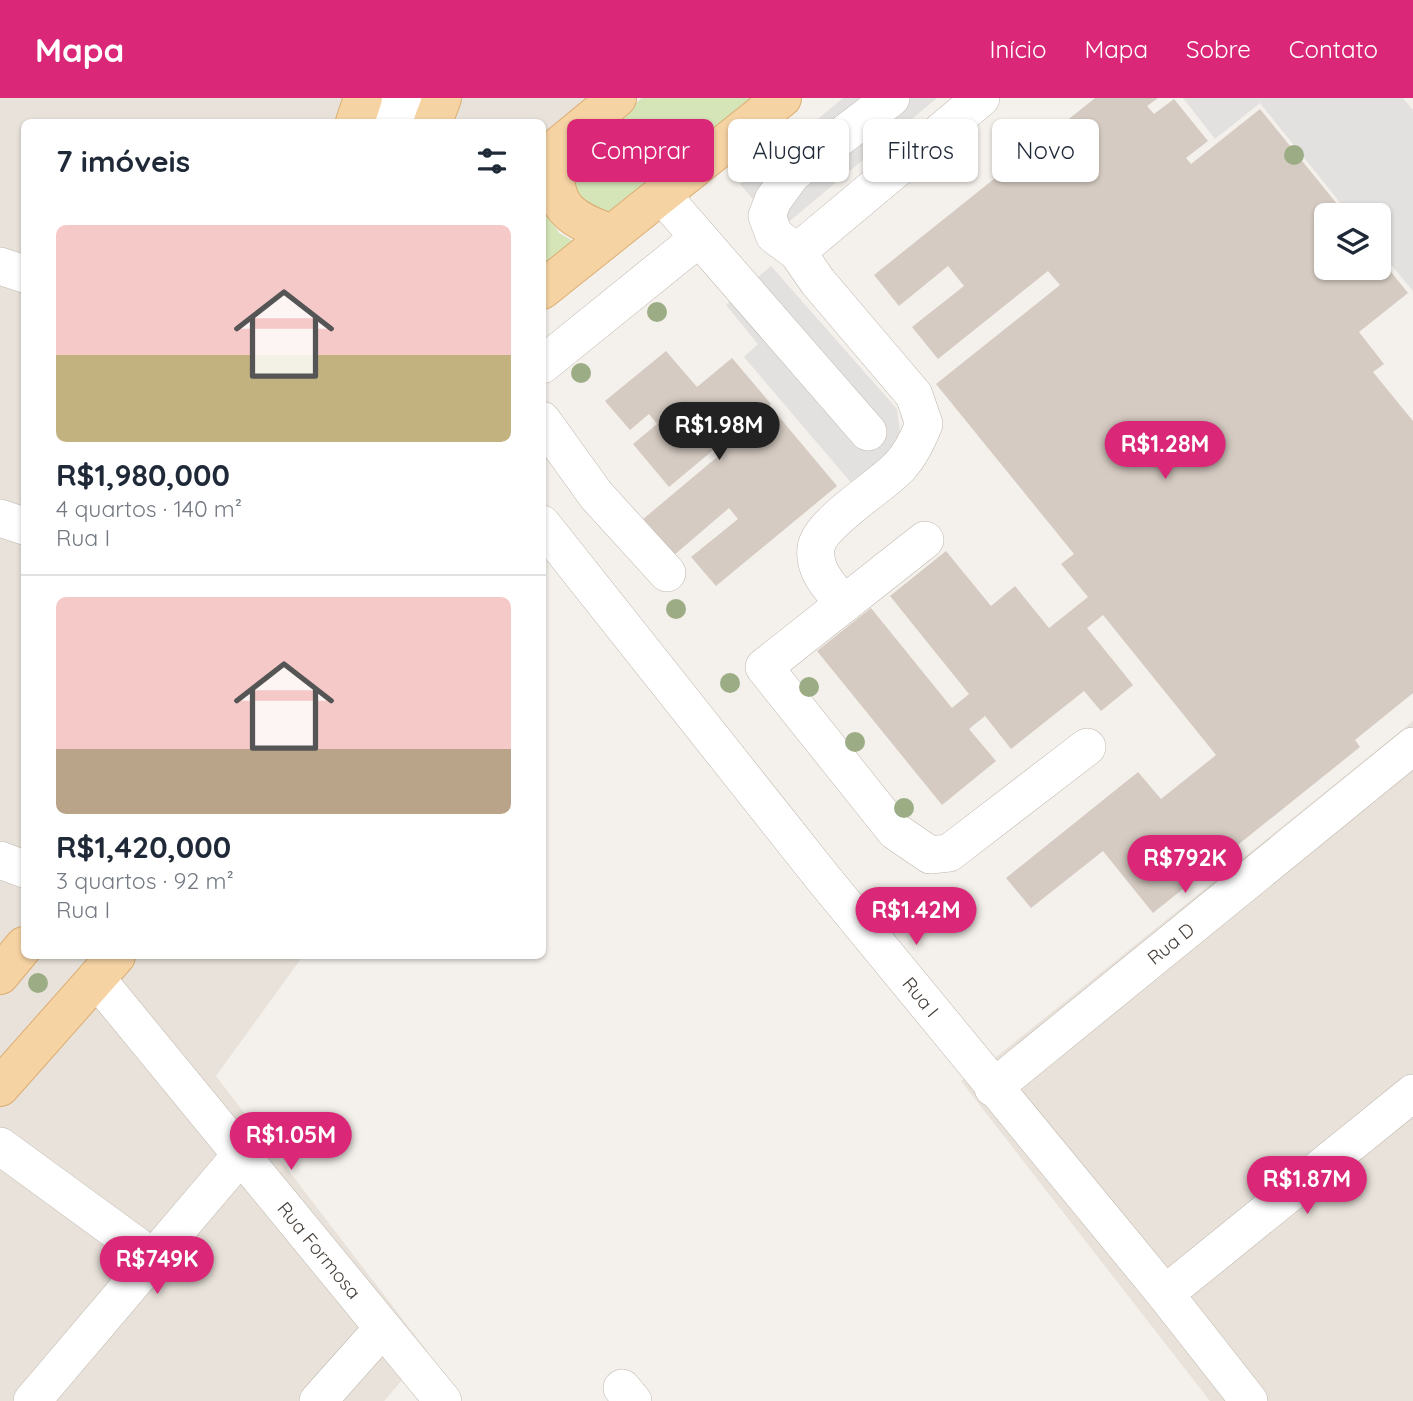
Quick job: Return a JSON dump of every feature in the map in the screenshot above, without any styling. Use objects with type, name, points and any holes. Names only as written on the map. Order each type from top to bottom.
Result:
[{"type":"main road","points":[[356,119],[363,98]]},
{"type":"main road","points":[[434,119],[442,98]]},
{"type":"main road","points":[[612,233],[581,223],[561,206],[548,155],[617,98]]},
{"type":"main road","points":[[546,287],[782,98]]},
{"type":"main road","points":[[0,975],[21,950]]},
{"type":"main road","points":[[0,1087],[106,967]]},
{"type":"street","points":[[363,98],[424,119]]},
{"type":"street","points":[[844,604],[821,576],[816,548],[824,531],[900,466],[915,446],[924,424],[914,395],[818,282],[797,252],[774,235],[767,216],[779,189],[792,174],[891,98]]},
{"type":"street","points":[[797,252],[981,98]]},
{"type":"street","points":[[661,194],[868,432]]},
{"type":"street","points":[[546,362],[699,239]]},
{"type":"street","points":[[0,266],[21,273]]},
{"type":"street","points":[[546,426],[596,495],[667,573]]},
{"type":"street","points":[[0,518],[21,525]]},
{"type":"street","name":"Rua I","points":[[546,529],[993,1088],[1166,1294],[1249,1401]]},
{"type":"street","points":[[925,540],[764,667],[895,831],[930,855],[949,853],[1087,747]]},
{"type":"street","name":"Rua D","points":[[993,1088],[1413,746]]},
{"type":"street","points":[[0,860],[21,868]]},
{"type":"street","name":"Rua Formosa","points":[[106,967],[240,1156],[443,1401]]},
{"type":"street","points":[[1166,1294],[1413,1093]]},
{"type":"street","points":[[0,1146],[152,1257]]},
{"type":"street","points":[[32,1401],[240,1156]]},
{"type":"street","points":[[318,1401],[383,1328]]},
{"type":"shaded area","points":[[0,98],[591,98],[546,135],[546,119],[21,119],[21,959],[301,959],[216,1076],[427,1351],[384,1401],[0,1401]]},
{"type":"shaded area","points":[[843,98],[937,98],[912,119],[863,119],[863,160],[849,172],[849,119],[818,119]]},
{"type":"shaded area","points":[[1183,98],[1403,98],[1413,110],[1413,291],[1391,264],[1391,203],[1340,203],[1260,103],[1215,139]]},
{"type":"shaded area","points":[[742,182],[836,182],[779,230],[740,184]]},
{"type":"shaded area","points":[[771,266],[897,409],[900,432],[895,448],[853,485],[744,357],[758,344],[726,305]]},
{"type":"shaded area","points":[[1413,721],[1413,1401],[1210,1401],[961,1081],[995,1058]]},
{"type":"green space","points":[[642,98],[760,98],[732,119],[728,119],[728,122],[714,133],[714,119],[616,119]]},
{"type":"green space","points":[[573,182],[650,182],[605,216],[575,202]]},
{"type":"green space","points":[[546,212],[559,233],[578,244],[546,269]]},
{"type":"building","points":[[1095,98],[1158,98],[1147,106],[1154,114],[1174,99],[1208,141],[1186,158],[1191,164],[1260,109],[1336,203],[1314,203],[1314,280],[1391,280],[1391,272],[1408,293],[1359,332],[1384,364],[1373,372],[1413,421],[1413,693],[1355,740],[1360,747],[1153,913],[1103,851],[1031,908],[1006,878],[1138,772],[1161,799],[1216,755],[1103,615],[1087,628],[1133,685],[1101,711],[1084,691],[1011,749],[985,716],[969,729],[996,761],[942,805],[817,651],[871,608],[952,708],[969,694],[890,596],[946,551],[991,606],[1015,586],[1049,628],[1088,597],[1061,564],[1074,554],[936,384],[1060,285],[1048,271],[938,359],[912,327],[964,286],[948,266],[899,306],[874,275],[992,180],[1099,182],[1099,119],[1069,119]]},
{"type":"building","points":[[666,351],[697,387],[732,358],[771,404],[735,433],[741,440],[775,412],[837,486],[716,586],[691,557],[738,519],[729,508],[673,556],[642,520],[729,447],[724,441],[669,487],[633,444],[657,424],[649,414],[630,430],[605,401]]}]
